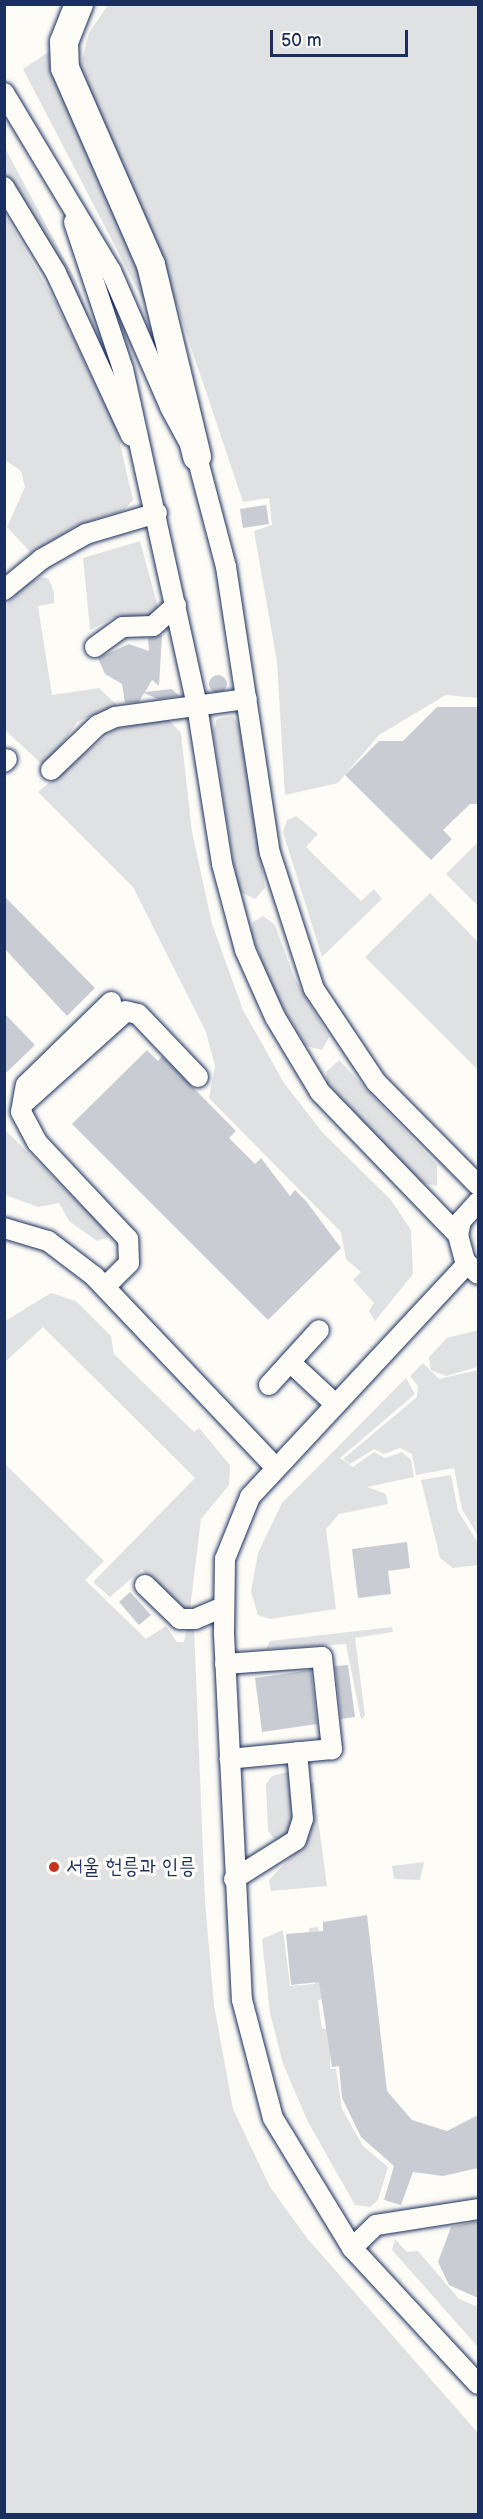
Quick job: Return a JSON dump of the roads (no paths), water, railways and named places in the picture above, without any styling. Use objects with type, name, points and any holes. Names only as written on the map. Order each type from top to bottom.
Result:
[{"type":"highway","points":[[79,4],[64,42],[66,75],[151,265],[197,457]]},
{"type":"lane","points":[[5,94],[70,208],[111,271],[170,408],[197,457],[226,567],[270,853],[314,989],[376,1082],[478,1185]]},
{"type":"lane","points":[[4,187],[56,273],[145,460]]},
{"type":"lane","points":[[70,208],[123,369],[145,460],[197,706],[237,925],[275,1017],[320,1092],[458,1235],[473,1269],[334,1403],[274,1466],[250,1497],[230,1542],[224,1607],[234,1879],[242,2000],[254,2059],[273,2118],[352,2248],[478,2384]]},
{"type":"lane","points":[[4,590],[43,558],[86,534],[157,513]]},
{"type":"lane","points":[[94,647],[123,627],[153,626],[176,605]]},
{"type":"lane","points":[[51,770],[105,721],[247,699]]},
{"type":"lane","points":[[105,1287],[129,1263],[128,1239],[29,1133],[21,1112],[25,1102],[120,1009],[138,1014],[198,1077]]},
{"type":"lane","points":[[458,1235],[461,1221],[478,1202]]},
{"type":"lane","points":[[4,1228],[48,1241],[105,1287],[274,1466]]},
{"type":"lane","points":[[269,1385],[319,1330]]},
{"type":"lane","points":[[290,1362],[334,1403]]},
{"type":"lane","points":[[145,1585],[180,1619],[195,1619],[224,1607]]},
{"type":"lane","points":[[225,1664],[321,1657],[332,1749],[229,1759]]},
{"type":"lane","points":[[234,1879],[296,1840],[303,1819],[297,1752]]},
{"type":"lane","points":[[352,2248],[376,2225],[478,2209]]},
{"type":"place","name":"서울 헌릉과 인릉","points":[[54,1867]]}]
